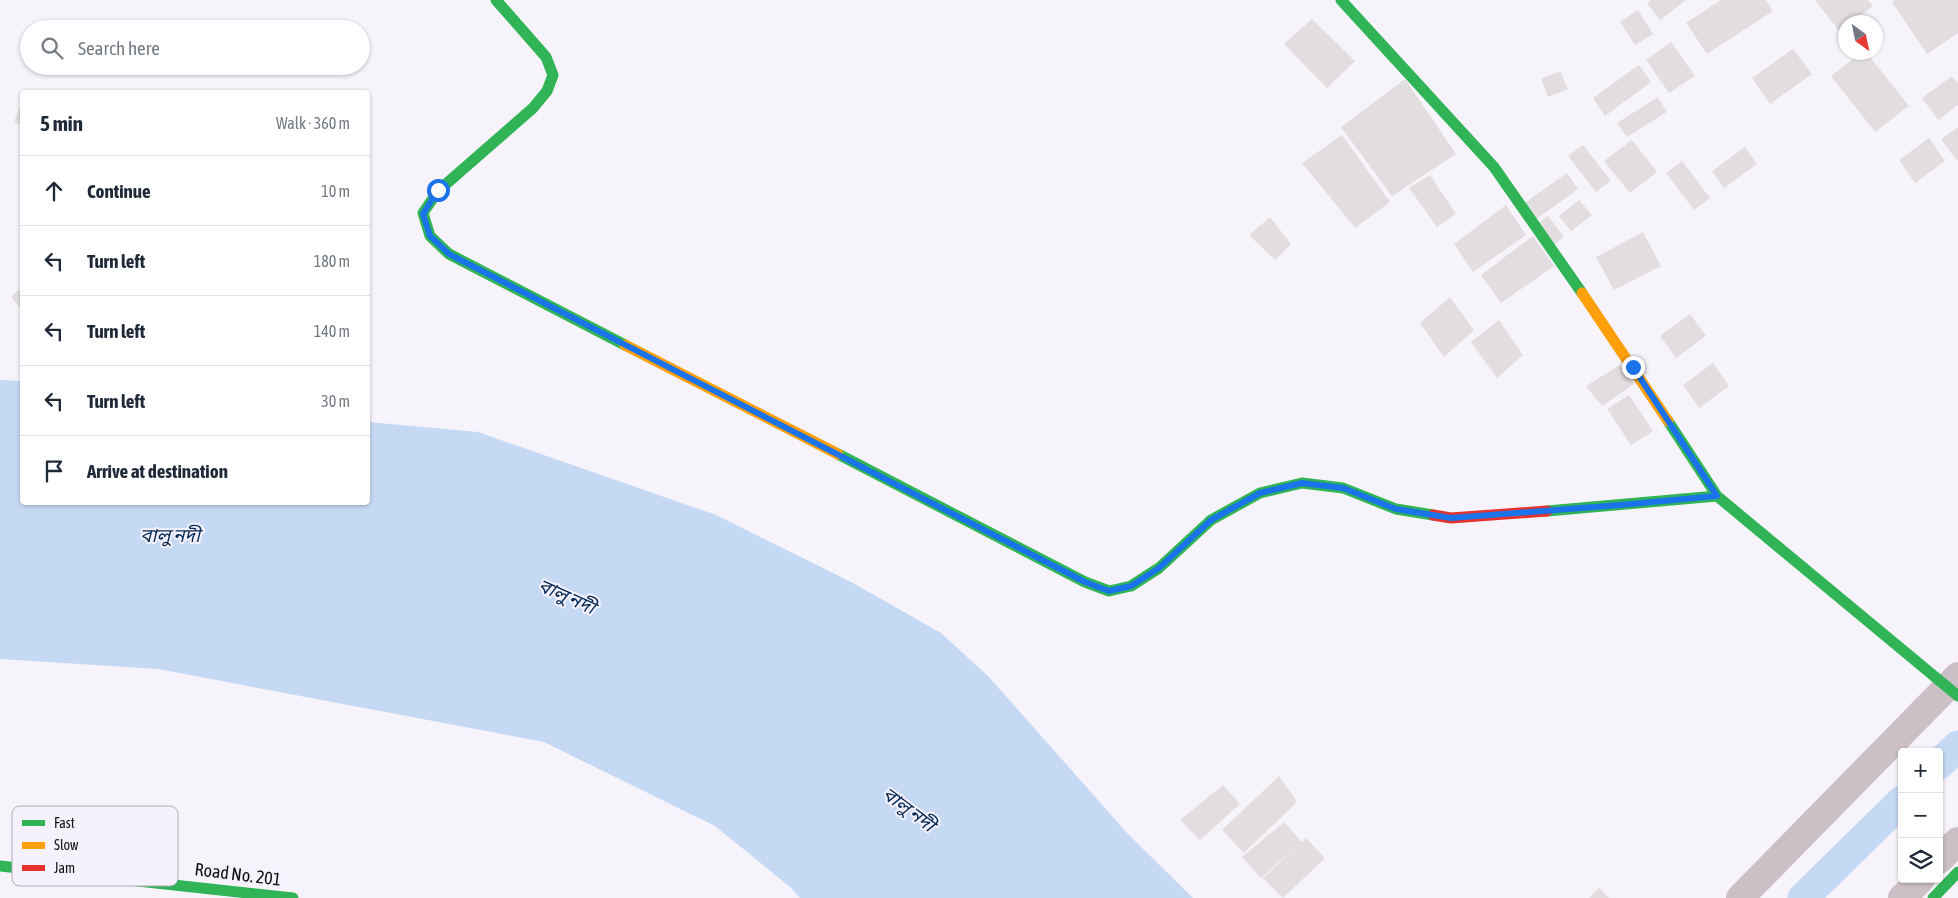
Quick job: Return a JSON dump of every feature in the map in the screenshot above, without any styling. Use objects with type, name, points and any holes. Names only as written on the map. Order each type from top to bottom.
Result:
[{"type":"street","points":[[496,0],[546,57],[553,75],[547,91],[533,108],[438,190],[423,214],[430,236],[449,254],[1085,582],[1109,591],[1131,586],[1159,568],[1211,520],[1260,493],[1302,483],[1343,488],[1396,509],[1451,518],[1717,496]]},
{"type":"street","points":[[1341,0],[1494,167],[1633,367],[1717,496],[1955,686],[1740,898]]},
{"type":"street","points":[[1943,856],[1958,841]]},
{"type":"street","points":[[1933,898],[1958,872]]},
{"type":"street","points":[[1902,898],[1917,883]]},
{"type":"street","name":"Road No. 201","points":[[178,884],[243,895],[293,898]]},
{"type":"street","points":[[164,898],[184,885]]},
{"type":"water","name":"বালু নদী","points":[[0,380],[20,381],[20,505],[370,505],[370,422],[478,432],[716,515],[853,583],[941,633],[988,676],[1128,834],[1193,898],[800,898],[790,887],[715,826],[544,742],[158,669],[0,659]]},
{"type":"building","points":[[1651,0],[1685,1],[1660,20],[1647,3]]},
{"type":"building","points":[[1721,0],[1766,0],[1773,11],[1707,54],[1686,23]]},
{"type":"building","points":[[1815,0],[1868,0],[1873,6],[1861,15],[1838,15],[1838,29]]},
{"type":"building","points":[[1895,0],[1958,0],[1958,33],[1927,54],[1892,2]]},
{"type":"building","points":[[1638,10],[1653,34],[1635,45],[1620,22]]},
{"type":"building","points":[[1312,19],[1355,61],[1327,88],[1284,44]]},
{"type":"building","points":[[1671,42],[1695,76],[1669,93],[1646,60]]},
{"type":"building","points":[[1793,49],[1812,74],[1770,104],[1752,78]]},
{"type":"building","points":[[1852,60],[1872,60],[1909,106],[1875,132],[1831,76]]},
{"type":"building","points":[[1639,65],[1651,82],[1605,116],[1593,98]]},
{"type":"building","points":[[1560,71],[1568,89],[1548,97],[1541,79]]},
{"type":"building","points":[[1952,76],[1958,84],[1958,105],[1938,120],[1922,98]]},
{"type":"building","points":[[1405,79],[1456,154],[1392,196],[1341,127]]},
{"type":"building","points":[[1658,97],[1667,112],[1627,137],[1617,123]]},
{"type":"building","points":[[20,107],[20,125],[14,122]]},
{"type":"building","points":[[1958,127],[1958,160],[1957,161],[1941,139]]},
{"type":"building","points":[[1342,135],[1390,202],[1355,228],[1302,163]]},
{"type":"building","points":[[1929,138],[1945,161],[1915,183],[1899,160]]},
{"type":"building","points":[[1632,140],[1657,172],[1630,193],[1604,161]]},
{"type":"building","points":[[1583,145],[1611,181],[1596,192],[1568,156]]},
{"type":"building","points":[[1745,147],[1757,164],[1724,188],[1712,171]]},
{"type":"building","points":[[1682,161],[1710,198],[1694,210],[1666,173]]},
{"type":"building","points":[[1567,173],[1578,189],[1535,220],[1523,204]]},
{"type":"building","points":[[1430,175],[1456,214],[1437,227],[1409,188]]},
{"type":"building","points":[[1579,200],[1592,215],[1571,231],[1559,216]]},
{"type":"building","points":[[1506,205],[1526,235],[1473,272],[1454,244]]},
{"type":"building","points":[[1548,216],[1564,237],[1549,248],[1533,227]]},
{"type":"building","points":[[1270,217],[1291,244],[1275,260],[1249,235]]},
{"type":"building","points":[[1643,232],[1661,266],[1614,290],[1596,257]]},
{"type":"building","points":[[1533,236],[1554,266],[1501,303],[1481,275]]},
{"type":"building","points":[[20,289],[20,308],[11,297]]},
{"type":"building","points":[[1450,297],[1474,330],[1444,357],[1420,323]]},
{"type":"building","points":[[1690,314],[1706,336],[1676,358],[1660,336]]},
{"type":"building","points":[[1499,320],[1523,355],[1497,378],[1471,342]]},
{"type":"building","points":[[1713,363],[1729,386],[1699,408],[1683,385]]},
{"type":"building","points":[[1620,365],[1634,384],[1602,406],[1586,386]]},
{"type":"building","points":[[1629,395],[1653,431],[1631,445],[1607,409]]},
{"type":"building","points":[[1279,776],[1297,802],[1244,853],[1222,830]]},
{"type":"building","points":[[1223,785],[1240,804],[1200,840],[1180,820]]},
{"type":"building","points":[[1284,822],[1302,842],[1306,838],[1325,858],[1283,898],[1263,878],[1300,843],[1261,878],[1242,857]]},
{"type":"building","points":[[1599,888],[1609,898],[1589,898]]},
{"type":"waterway","points":[[1943,760],[1958,746]]},
{"type":"waterway","points":[[1803,898],[1898,805]]},
{"type":"traffic: fast","points":[[496,0],[546,57],[553,75],[547,91],[533,108],[438,191],[423,213],[430,236],[449,254],[625,345]]},
{"type":"traffic: fast","points":[[1341,0],[1494,167],[1582,293]]},
{"type":"traffic: fast","points":[[1668,421],[1717,496],[1958,696]]},
{"type":"traffic: fast","points":[[838,454],[1085,582],[1109,591],[1131,586],[1159,568],[1211,520],[1260,493],[1302,483],[1343,488],[1396,509],[1433,515]]},
{"type":"traffic: fast","points":[[1547,511],[1717,496]]},
{"type":"traffic: fast","points":[[0,866],[12,867]]},
{"type":"traffic: fast","points":[[1933,898],[1958,872]]},
{"type":"traffic: fast","points":[[178,885],[293,898]]},
{"type":"traffic: slow","points":[[1582,293],[1668,421]]},
{"type":"traffic: slow","points":[[625,345],[838,454]]},
{"type":"traffic: jam","points":[[1433,515],[1451,518],[1547,511]]},
{"type":"route","points":[[438,190],[423,214],[430,236],[449,254],[1085,582],[1109,591],[1131,586],[1159,568],[1211,520],[1260,493],[1302,483],[1343,488],[1396,509],[1451,518],[1717,496],[1633,367]]}]
